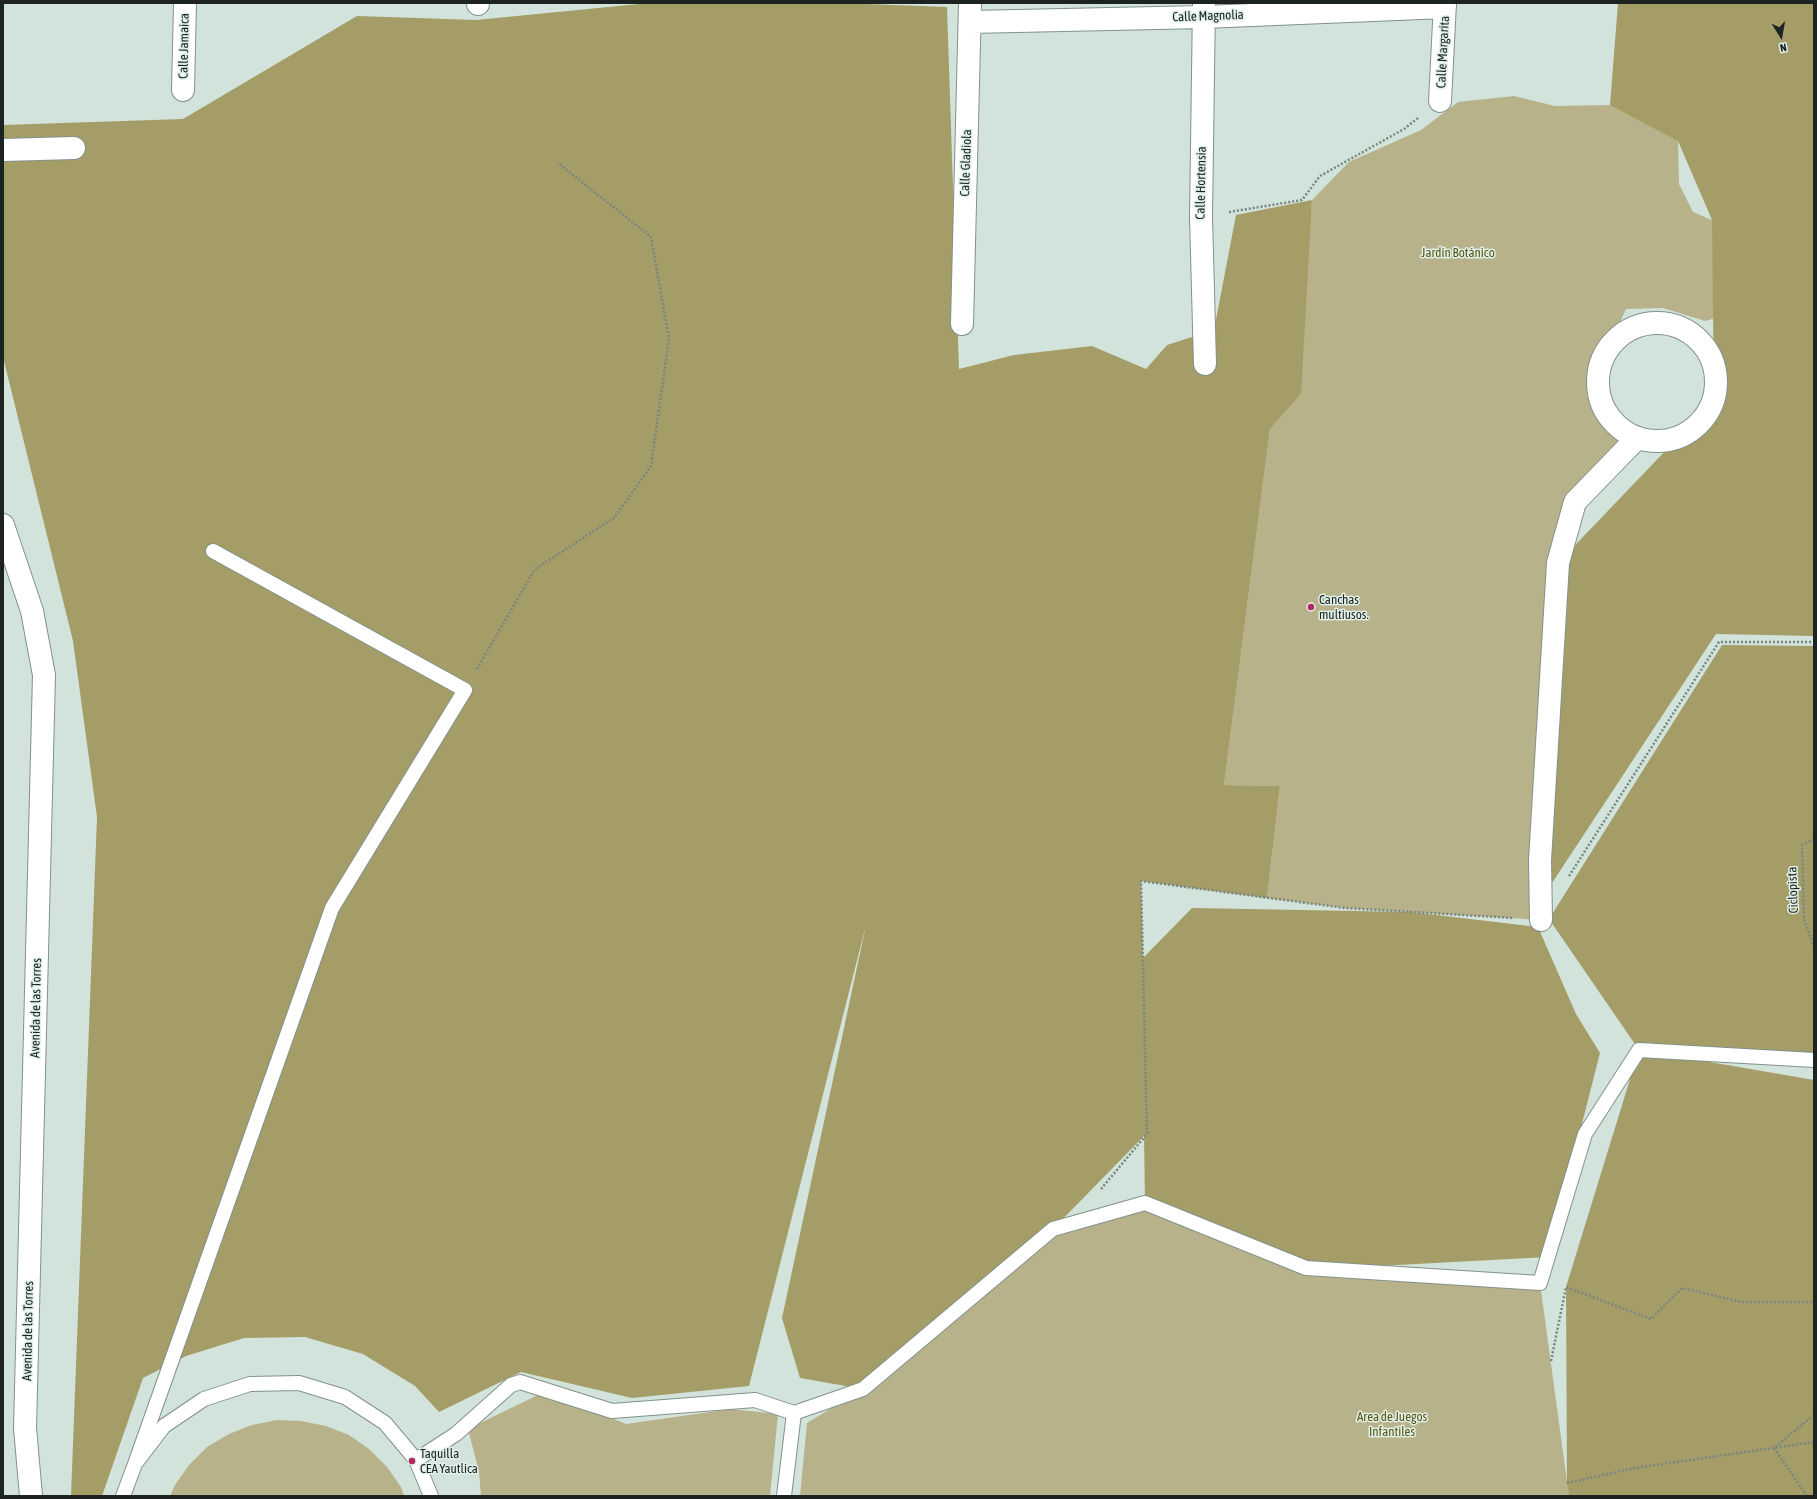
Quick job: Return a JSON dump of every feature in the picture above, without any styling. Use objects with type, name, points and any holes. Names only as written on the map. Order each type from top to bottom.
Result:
[{"type":"street","name":"Calle Jamaica","points":[[183,90],[185,3]]},
{"type":"street","name":"Calle Magnolia","points":[[970,12],[1204,10],[1445,5]]},
{"type":"street","name":"Calle Margarita","points":[[1440,101],[1445,5]]},
{"type":"street","name":"Calle Hortensia","points":[[1204,10],[1200,217],[1205,364]]},
{"type":"street","name":"Calle Gladiola","points":[[962,324],[970,12]]},
{"type":"street","points":[[3,150],[74,148]]},
{"type":"street","points":[[1653,324],[1673,325],[1690,333],[1704,346],[1714,362],[1717,381],[1714,400],[1706,417],[1692,430],[1675,439],[1656,442],[1637,438],[1620,428],[1607,413],[1599,394],[1598,374],[1605,356],[1617,340],[1633,329],[1653,324]]},
{"type":"street","points":[[1541,920],[1540,860],[1558,564],[1576,502],[1637,438]]},
{"type":"street","name":"Avenida de las Torres","points":[[3,525],[32,611],[44,675],[25,1428],[32,1496]]},
{"type":"lane","points":[[123,1496],[332,908],[464,690],[214,550]]},
{"type":"lane","points":[[416,1460],[456,1434],[510,1385],[520,1382],[612,1411],[755,1400],[794,1413],[863,1389],[1054,1229],[1145,1203],[1306,1268],[1540,1283],[1585,1134],[1639,1050],[1814,1060]]},
{"type":"lane","points":[[135,1464],[164,1426],[204,1398],[250,1384],[299,1383],[345,1397],[385,1423],[416,1460],[431,1496]]},
{"type":"lane","points":[[784,1496],[794,1413]]},
{"type":"path","points":[[1200,217],[1302,200],[1320,176],[1404,129],[1440,101]]},
{"type":"path","points":[[464,690],[535,569],[614,518],[651,466],[669,339],[651,237],[557,162]]},
{"type":"path","points":[[1567,880],[1719,642],[1814,642]]},
{"type":"path","name":"Ciclopista","points":[[1814,839],[1802,845],[1804,919],[1814,947]]},
{"type":"path","points":[[1100,1190],[1106,1185],[1147,1134],[1141,881],[1345,908],[1541,920]]},
{"type":"path","points":[[1550,1361],[1566,1287],[1652,1319],[1682,1288],[1742,1302],[1814,1302]]},
{"type":"path","points":[[1774,1448],[1814,1415]]},
{"type":"path","points":[[1567,1483],[1635,1468],[1814,1442]]},
{"type":"path","points":[[1774,1448],[1807,1496]]},
{"type":"green space","name":"Jardín Botánico","points":[[1514,96],[1555,106],[1610,105],[1666,118],[1678,141],[1679,184],[1693,212],[1712,220],[1730,314],[1705,321],[1663,308],[1626,309],[1605,355],[1607,413],[1637,438],[1575,502],[1541,920],[1345,908],[1267,898],[1280,786],[1224,785],[1270,429],[1301,394],[1299,369],[1312,200],[1349,162],[1421,130],[1458,102]]},
{"type":"green space","name":"Area de Juegos Infantiles","points":[[1145,1203],[1306,1268],[1540,1283],[1569,1496],[800,1496],[807,1423],[863,1389],[1053,1229]]},
{"type":"green space","points":[[546,1391],[626,1424],[731,1409],[778,1414],[770,1496],[481,1496],[479,1472],[468,1429]]},
{"type":"green space","points":[[277,1420],[301,1421],[326,1426],[349,1435],[369,1449],[387,1467],[401,1487],[404,1496],[170,1496],[175,1485],[189,1465],[207,1447],[229,1434],[252,1425]]},
{"type":"shaded area","points":[[649,3],[841,3],[947,7],[959,369],[1014,355],[1092,346],[1146,369],[1167,345],[1214,330],[1236,215],[1312,200],[1301,394],[1270,429],[1224,785],[1280,786],[1267,898],[1141,881],[1143,958],[1192,908],[1411,912],[1538,927],[1576,1014],[1600,1053],[1548,1257],[1321,1269],[1145,1203],[1144,1136],[1053,1229],[863,1389],[800,1378],[782,1318],[866,925],[749,1386],[632,1398],[521,1372],[439,1412],[415,1386],[363,1354],[305,1337],[244,1338],[186,1356],[143,1378],[102,1496],[71,1496],[97,817],[73,641],[3,357],[3,125],[183,119],[357,16],[476,20]]},
{"type":"shaded area","points":[[1618,3],[1814,3],[1814,636],[1716,634],[1550,886],[1558,563],[1714,400],[1712,220],[1678,141],[1610,105]]},
{"type":"shaded area","points":[[1722,645],[1814,646],[1814,1063],[1646,1051],[1814,1080],[1814,1496],[1569,1496],[1567,1483],[1566,1287],[1639,1050],[1549,919]]},
{"type":"place","name":"Canchas multiusos.","points":[[1311,607]]},
{"type":"place","name":"Taquilla CEA Yautlica","points":[[412,1461]]}]
